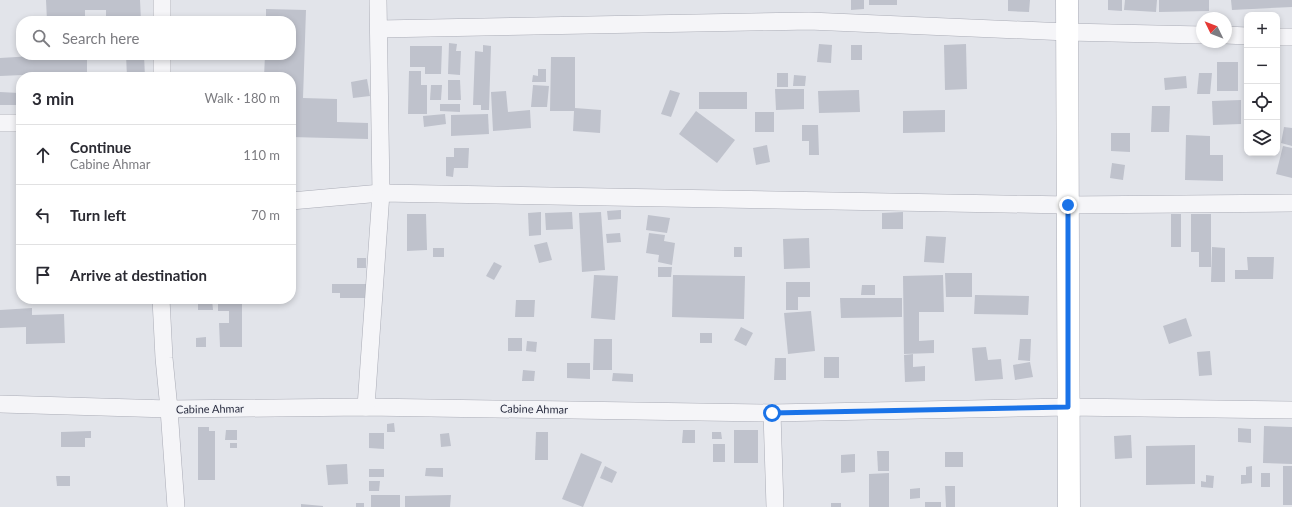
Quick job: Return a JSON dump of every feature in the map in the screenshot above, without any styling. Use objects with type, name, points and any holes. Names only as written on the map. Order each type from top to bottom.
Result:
[{"type":"street","points":[[162,0],[162,16]]},
{"type":"street","points":[[366,407],[381,193],[378,0]]},
{"type":"street","points":[[1067,0],[1069,507]]},
{"type":"street","points":[[379,29],[809,21],[1067,32],[1196,35]]},
{"type":"street","points":[[1232,35],[1244,36]]},
{"type":"street","points":[[1280,36],[1292,37]]},
{"type":"street","points":[[162,60],[162,72]]},
{"type":"street","points":[[0,123],[16,122]]},
{"type":"street","points":[[296,201],[381,193],[1068,205],[1292,203]]},
{"type":"street","points":[[161,304],[176,507]]},
{"type":"street","name":"Cabine Ahmar","points":[[0,404],[169,409],[366,407],[772,413],[1068,407],[1292,410]]},
{"type":"street","points":[[772,413],[775,507]]},
{"type":"building","points":[[46,0],[140,0],[141,16],[106,16],[106,10],[85,10],[85,16],[47,16]]},
{"type":"building","points":[[851,0],[864,0],[864,9],[851,10]]},
{"type":"building","points":[[869,0],[897,0],[897,5],[869,5]]},
{"type":"building","points":[[1008,0],[1030,0],[1029,12],[1008,11]]},
{"type":"building","points":[[1108,0],[1122,0],[1122,11],[1108,10]]},
{"type":"building","points":[[1125,0],[1157,0],[1156,12],[1124,10]]},
{"type":"building","points":[[1159,0],[1209,0],[1209,11],[1159,12]]},
{"type":"building","points":[[1231,0],[1292,0],[1292,7],[1232,10]]},
{"type":"building","points":[[266,9],[306,10],[303,98],[337,99],[337,122],[368,123],[368,139],[296,137],[296,72],[264,72],[265,60],[296,60],[296,16],[266,16]]},
{"type":"building","points":[[449,43],[457,44],[456,51],[461,51],[460,75],[448,74]]},
{"type":"building","points":[[819,44],[832,45],[831,63],[817,62]]},
{"type":"building","points":[[966,44],[967,89],[945,90],[944,45]]},
{"type":"building","points":[[483,45],[491,46],[489,110],[481,110],[481,105],[473,105],[475,51],[483,52]]},
{"type":"building","points":[[851,45],[862,45],[862,60],[851,60]]},
{"type":"building","points":[[410,46],[442,46],[441,74],[425,74],[425,67],[410,67]]},
{"type":"building","points":[[16,57],[16,60],[87,60],[87,72],[16,72],[16,75],[0,76],[0,58]]},
{"type":"building","points":[[551,57],[575,57],[575,108],[601,110],[600,133],[573,131],[574,111],[550,111]]},
{"type":"building","points":[[126,60],[144,60],[145,72],[127,72]]},
{"type":"building","points":[[1217,62],[1238,62],[1238,91],[1217,91]]},
{"type":"building","points":[[538,69],[546,69],[546,82],[532,82],[533,75],[538,76]]},
{"type":"building","points":[[409,71],[421,71],[421,85],[427,85],[427,114],[408,114]]},
{"type":"building","points":[[777,73],[788,73],[788,87],[777,87]]},
{"type":"building","points":[[1199,73],[1212,73],[1210,94],[1197,94]]},
{"type":"building","points":[[794,75],[806,76],[805,86],[793,86]]},
{"type":"building","points":[[1186,76],[1187,88],[1165,90],[1164,78]]},
{"type":"building","points":[[367,79],[370,96],[353,98],[351,82]]},
{"type":"building","points":[[448,80],[460,80],[461,100],[448,100]]},
{"type":"building","points":[[431,85],[442,85],[441,100],[430,100]]},
{"type":"building","points":[[533,85],[549,86],[547,107],[531,107]]},
{"type":"building","points":[[775,89],[804,89],[804,109],[776,110]]},
{"type":"building","points":[[670,90],[680,93],[671,117],[661,114]]},
{"type":"building","points":[[859,90],[860,112],[819,113],[818,91]]},
{"type":"building","points":[[506,91],[508,112],[530,110],[531,128],[493,131],[491,92]]},
{"type":"building","points":[[0,92],[16,93],[16,105],[0,105]]},
{"type":"building","points":[[699,92],[747,92],[747,109],[699,109]]},
{"type":"building","points":[[1241,100],[1241,124],[1213,125],[1212,101]]},
{"type":"building","points":[[440,104],[460,104],[460,112],[440,111]]},
{"type":"building","points":[[1152,106],[1170,106],[1169,132],[1151,132]]},
{"type":"building","points":[[945,110],[945,132],[903,133],[903,111]]},
{"type":"building","points":[[696,111],[735,140],[717,163],[679,134]]},
{"type":"building","points":[[755,112],[774,112],[774,132],[755,132]]},
{"type":"building","points":[[445,114],[446,124],[424,127],[423,116]]},
{"type":"building","points":[[488,114],[489,134],[451,136],[451,115]]},
{"type":"building","points":[[802,125],[818,125],[819,155],[809,155],[809,141],[802,141]]},
{"type":"building","points":[[1284,127],[1292,128],[1292,146],[1281,143]]},
{"type":"building","points":[[1111,133],[1130,133],[1130,152],[1111,151]]},
{"type":"building","points":[[1186,135],[1210,136],[1210,155],[1223,155],[1223,181],[1185,180]]},
{"type":"building","points":[[767,145],[770,162],[756,165],[753,148]]},
{"type":"building","points":[[1283,146],[1292,148],[1292,178],[1276,174]]},
{"type":"building","points":[[454,148],[469,148],[468,168],[454,168],[453,177],[446,176],[446,157],[454,157]]},
{"type":"building","points":[[1112,163],[1125,165],[1123,180],[1110,178]]},
{"type":"building","points":[[621,210],[621,219],[608,220],[607,211]]},
{"type":"building","points":[[541,212],[541,235],[529,236],[528,213]]},
{"type":"building","points":[[572,212],[573,229],[546,230],[545,213]]},
{"type":"building","points":[[601,212],[605,270],[582,272],[579,213]]},
{"type":"building","points":[[903,212],[903,229],[882,229],[882,213]]},
{"type":"building","points":[[407,214],[426,214],[427,250],[407,251]]},
{"type":"building","points":[[1171,214],[1181,214],[1181,247],[1171,247]]},
{"type":"building","points":[[1191,214],[1211,214],[1211,267],[1199,267],[1199,252],[1191,252]]},
{"type":"building","points":[[648,215],[670,218],[667,233],[646,230]]},
{"type":"building","points":[[620,233],[621,242],[607,243],[606,234]]},
{"type":"building","points":[[649,233],[665,235],[664,241],[675,243],[672,265],[658,262],[659,255],[646,253]]},
{"type":"building","points":[[926,236],[946,237],[944,263],[924,262]]},
{"type":"building","points":[[809,238],[810,268],[784,269],[783,239]]},
{"type":"building","points":[[547,242],[552,260],[539,263],[534,245]]},
{"type":"building","points":[[734,247],[742,247],[742,257],[734,257]]},
{"type":"building","points":[[1212,247],[1225,248],[1225,282],[1211,282]]},
{"type":"building","points":[[433,248],[444,248],[444,257],[433,257]]},
{"type":"building","points":[[1247,257],[1274,257],[1273,279],[1235,279],[1235,270],[1248,270]]},
{"type":"building","points":[[357,258],[366,258],[366,268],[357,268]]},
{"type":"building","points":[[494,262],[502,266],[494,280],[486,276]]},
{"type":"building","points":[[658,267],[672,267],[671,277],[658,277]]},
{"type":"building","points":[[945,273],[972,273],[972,297],[946,297]]},
{"type":"building","points":[[594,275],[618,276],[615,320],[591,318]]},
{"type":"building","points":[[673,275],[745,276],[744,319],[672,317]]},
{"type":"building","points":[[943,275],[944,312],[919,312],[919,341],[934,340],[934,353],[904,354],[903,276]]},
{"type":"building","points":[[786,282],[810,282],[810,297],[798,297],[798,310],[786,310]]},
{"type":"building","points":[[332,284],[366,284],[366,298],[340,298],[340,293],[332,293]]},
{"type":"building","points":[[862,285],[875,285],[875,295],[861,295]]},
{"type":"building","points":[[975,295],[1029,296],[1028,315],[974,314]]},
{"type":"building","points":[[840,298],[902,298],[902,317],[841,318]]},
{"type":"building","points":[[516,300],[535,300],[534,317],[515,317]]},
{"type":"building","points":[[198,304],[212,304],[213,310],[198,310]]},
{"type":"building","points":[[218,304],[242,304],[242,347],[220,347],[219,323],[229,323],[229,311],[218,311]]},
{"type":"building","points":[[32,308],[32,315],[64,314],[65,343],[26,344],[26,327],[0,328],[0,310]]},
{"type":"building","points":[[811,311],[815,351],[788,354],[784,313]]},
{"type":"building","points":[[1186,318],[1192,336],[1169,344],[1163,326]]},
{"type":"building","points":[[741,327],[753,333],[746,346],[734,340]]},
{"type":"building","points":[[700,333],[712,333],[712,343],[700,343]]},
{"type":"building","points":[[206,337],[206,347],[196,347],[196,338]]},
{"type":"building","points":[[508,338],[522,338],[522,351],[508,351]]},
{"type":"building","points":[[594,339],[612,339],[612,370],[593,370]]},
{"type":"building","points":[[1020,339],[1031,339],[1030,361],[1018,360]]},
{"type":"building","points":[[527,341],[537,342],[536,352],[526,351]]},
{"type":"building","points":[[986,347],[988,360],[1001,359],[1003,379],[975,381],[972,348]]},
{"type":"building","points":[[1210,351],[1212,375],[1199,376],[1197,352]]},
{"type":"building","points":[[913,354],[913,367],[925,366],[925,381],[905,382],[904,355]]},
{"type":"building","points":[[824,357],[839,357],[839,378],[824,378]]},
{"type":"building","points":[[775,358],[786,358],[786,380],[774,380]]},
{"type":"building","points":[[1030,362],[1033,377],[1015,380],[1013,365]]},
{"type":"building","points":[[567,363],[590,363],[590,379],[567,378]]},
{"type":"building","points":[[523,370],[535,371],[534,381],[522,381]]},
{"type":"building","points":[[613,373],[633,374],[633,382],[612,381]]},
{"type":"building","points":[[394,423],[395,432],[387,432],[387,424]]},
{"type":"building","points":[[1264,426],[1292,427],[1292,464],[1263,463]]},
{"type":"building","points":[[198,427],[209,427],[209,431],[215,431],[215,480],[198,480]]},
{"type":"building","points":[[1238,428],[1251,429],[1251,443],[1238,442]]},
{"type":"building","points":[[226,430],[237,430],[237,440],[225,440]]},
{"type":"building","points":[[683,430],[695,430],[695,443],[682,443]]},
{"type":"building","points":[[734,430],[758,430],[758,463],[734,463]]},
{"type":"building","points":[[91,431],[91,438],[85,438],[85,447],[61,447],[61,432]]},
{"type":"building","points":[[536,432],[548,432],[548,460],[535,460]]},
{"type":"building","points":[[712,432],[721,432],[722,439],[712,439]]},
{"type":"building","points":[[369,433],[384,433],[384,449],[369,448]]},
{"type":"building","points":[[449,433],[451,446],[441,447],[440,434]]},
{"type":"building","points":[[1131,435],[1132,458],[1115,459],[1114,436]]},
{"type":"building","points":[[230,443],[237,443],[237,448],[230,448]]},
{"type":"building","points":[[713,444],[725,444],[725,462],[713,462]]},
{"type":"building","points":[[1195,445],[1195,484],[1146,485],[1146,446]]},
{"type":"building","points":[[877,451],[889,451],[889,471],[878,471]]},
{"type":"building","points":[[945,452],[963,452],[963,467],[945,467]]},
{"type":"building","points":[[581,453],[602,462],[583,507],[562,499]]},
{"type":"building","points":[[855,454],[855,472],[841,473],[841,455]]},
{"type":"building","points":[[347,464],[348,484],[328,485],[326,465]]},
{"type":"building","points":[[605,466],[617,472],[612,483],[600,478]]},
{"type":"building","points":[[1252,466],[1252,483],[1241,484],[1241,475],[1246,475],[1246,467]]},
{"type":"building","points":[[1283,466],[1292,466],[1292,505],[1283,505]]},
{"type":"building","points":[[426,468],[443,468],[443,477],[425,476]]},
{"type":"building","points":[[369,469],[384,469],[384,477],[369,477]]},
{"type":"building","points":[[889,473],[889,507],[869,507],[869,474]]},
{"type":"building","points":[[1261,473],[1270,473],[1270,487],[1261,487]]},
{"type":"building","points":[[1206,475],[1214,476],[1213,488],[1201,487],[1201,481],[1206,482]]},
{"type":"building","points":[[56,476],[70,476],[70,486],[57,486]]},
{"type":"building","points":[[369,481],[380,481],[379,491],[369,491]]},
{"type":"building","points":[[945,486],[955,486],[955,507],[946,507]]},
{"type":"building","points":[[920,488],[920,498],[910,499],[910,489]]},
{"type":"building","points":[[371,495],[400,495],[400,507],[371,507]]},
{"type":"building","points":[[451,495],[450,507],[405,507],[405,496]]},
{"type":"building","points":[[925,502],[941,502],[941,507],[925,507]]},
{"type":"building","points":[[356,503],[364,503],[364,507],[356,507]]},
{"type":"building","points":[[831,503],[841,503],[841,507],[831,507]]},
{"type":"building","points":[[301,504],[323,506],[323,507],[301,507]]},
{"type":"route","points":[[772,413],[1068,407],[1068,205]]}]
